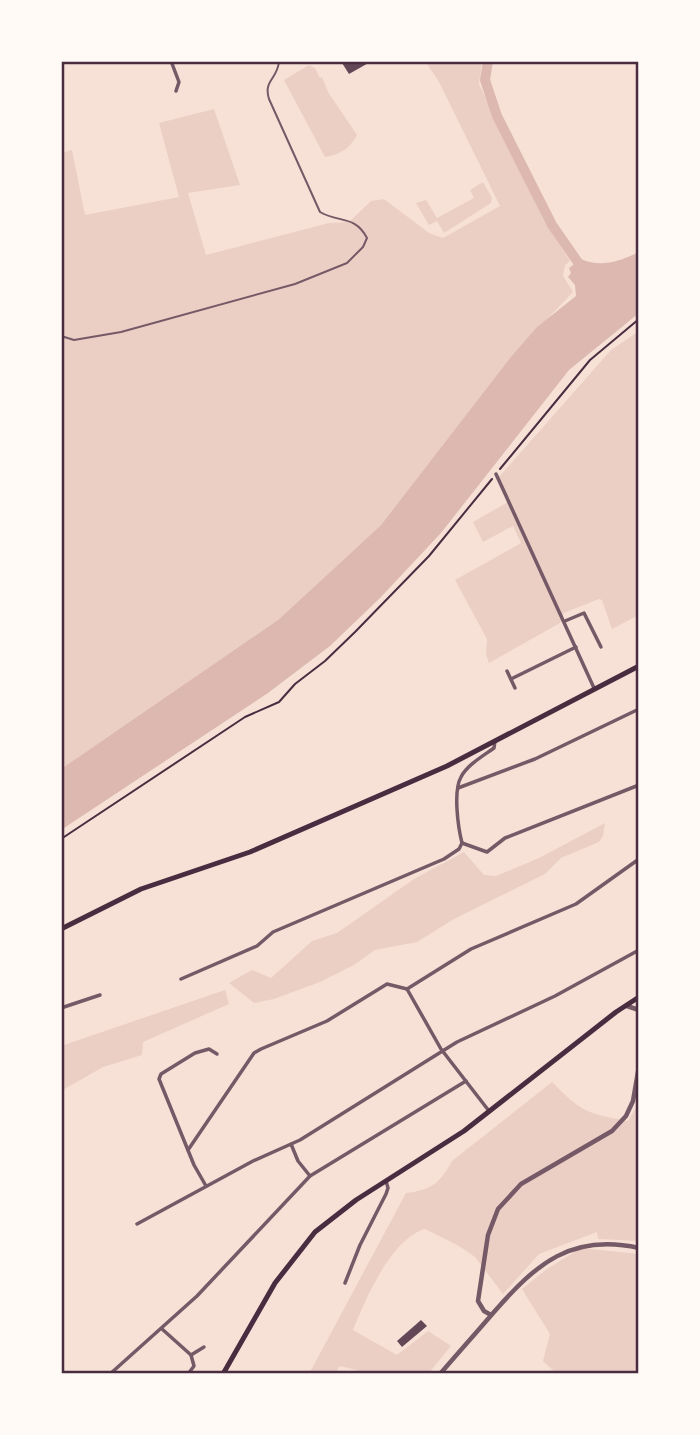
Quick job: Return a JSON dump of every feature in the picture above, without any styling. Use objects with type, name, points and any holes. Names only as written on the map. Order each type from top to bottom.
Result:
[{"type":"main road","points":[[61,929],[141,889],[250,852],[447,765],[639,666]]},
{"type":"main road","points":[[223,1374],[275,1283],[302,1247],[329,1219],[464,1131],[639,997]]},
{"type":"street","points":[[171,61],[178,82],[176,91]]},
{"type":"street","points":[[496,474],[595,690]]},
{"type":"street","points":[[565,621],[584,613],[601,647]]},
{"type":"street","points":[[511,679],[576,647]]},
{"type":"street","points":[[507,671],[515,688]]},
{"type":"street","points":[[458,788],[535,759],[639,709]]},
{"type":"street","points":[[181,979],[257,946],[273,932],[444,859],[459,849],[462,843],[458,788],[461,776],[494,748],[495,741]]},
{"type":"street","points":[[462,843],[487,852],[505,838],[639,785]]},
{"type":"street","points":[[407,989],[471,949],[576,904],[639,859]]},
{"type":"street","points":[[137,1224],[290,1144],[443,1051],[555,996],[639,950]]},
{"type":"street","points":[[188,1150],[254,1053],[327,1021],[387,984],[407,989],[443,1051],[489,1111]]},
{"type":"street","points":[[61,1008],[100,995]]},
{"type":"street","points":[[626,1005],[639,1010]]},
{"type":"street","points":[[206,1186],[159,1079],[161,1074],[202,1050],[209,1049],[217,1054]]},
{"type":"street","points":[[491,1315],[484,1311],[478,1301],[488,1235],[498,1209],[521,1184],[612,1130],[626,1116],[633,1101],[639,1066]]},
{"type":"street","points":[[110,1374],[197,1296],[310,1176],[467,1081]]},
{"type":"street","points":[[290,1144],[310,1176]]},
{"type":"street","points":[[345,1283],[360,1245],[386,1194],[386,1181]]},
{"type":"street","points":[[440,1374],[534,1270],[553,1257],[573,1248],[592,1244],[617,1244],[639,1248]]},
{"type":"street","points":[[161,1328],[191,1355],[194,1366],[187,1374]]},
{"type":"street","points":[[191,1355],[204,1347]]},
{"type":"lane","points":[[61,336],[74,340],[121,332],[295,284],[347,263],[363,247],[367,238],[357,226],[349,220],[329,217],[320,212],[274,111],[266,90],[267,84],[279,69],[279,61]]},
{"type":"path","points":[[61,839],[245,717],[279,702],[295,684],[345,642],[401,587],[590,360],[639,319]]},
{"type":"shaded area","points":[[425,61],[482,61],[479,84],[544,221],[570,261],[565,265],[563,276],[573,292],[510,358],[381,525],[278,620],[61,769],[61,153],[72,150],[85,215],[179,197],[159,123],[214,109],[240,185],[188,193],[206,255],[329,223],[349,222],[371,201],[384,199],[429,233],[443,238],[500,206],[439,82]]},
{"type":"shaded area","points":[[309,65],[322,77],[328,92],[357,135],[344,150],[330,156],[325,157],[284,80]]},
{"type":"shaded area","points":[[483,182],[492,198],[491,203],[444,233],[437,221],[429,225],[416,203],[426,200],[437,218],[474,198],[470,190]]},
{"type":"shaded area","points":[[639,252],[639,313],[569,370],[441,533],[380,598],[330,646],[268,693],[61,830],[61,769],[278,620],[381,525],[510,358],[537,327],[576,296],[575,285],[568,277],[571,273],[569,268],[581,259],[596,263],[611,262]]},
{"type":"shaded area","points":[[639,331],[639,615],[612,629],[602,600],[599,599],[564,613],[560,623],[489,663],[486,654],[487,639],[455,580],[521,543],[513,526],[483,542],[473,522],[508,502],[498,478],[611,350]]},
{"type":"shaded area","points":[[605,823],[599,842],[561,858],[545,874],[454,919],[417,942],[375,950],[354,965],[320,982],[274,999],[254,1003],[229,983],[252,970],[271,978],[312,941],[337,933],[414,879],[464,852],[484,875],[496,876],[539,858]]},
{"type":"shaded area","points":[[225,990],[229,1004],[143,1042],[142,1055],[103,1067],[61,1091],[61,1046]]},
{"type":"shaded area","points":[[552,1082],[570,1100],[585,1110],[602,1116],[628,1121],[639,1102],[639,1241],[598,1239],[597,1232],[539,1254],[503,1294],[475,1257],[425,1229],[401,1245],[381,1271],[353,1330],[397,1355],[428,1331],[451,1346],[428,1374],[361,1374],[340,1366],[334,1374],[309,1374],[406,1193],[434,1184],[452,1161]]},
{"type":"shaded area","points":[[581,1248],[639,1254],[639,1374],[557,1374],[543,1361],[550,1334],[522,1289],[547,1269]]},
{"type":"building","points":[[372,61],[349,74],[342,63]]},
{"type":"building","points":[[421,1320],[427,1326],[402,1347],[397,1341]]},
{"type":"waterway","points":[[488,61],[485,80],[497,116],[552,225],[584,271]]}]
